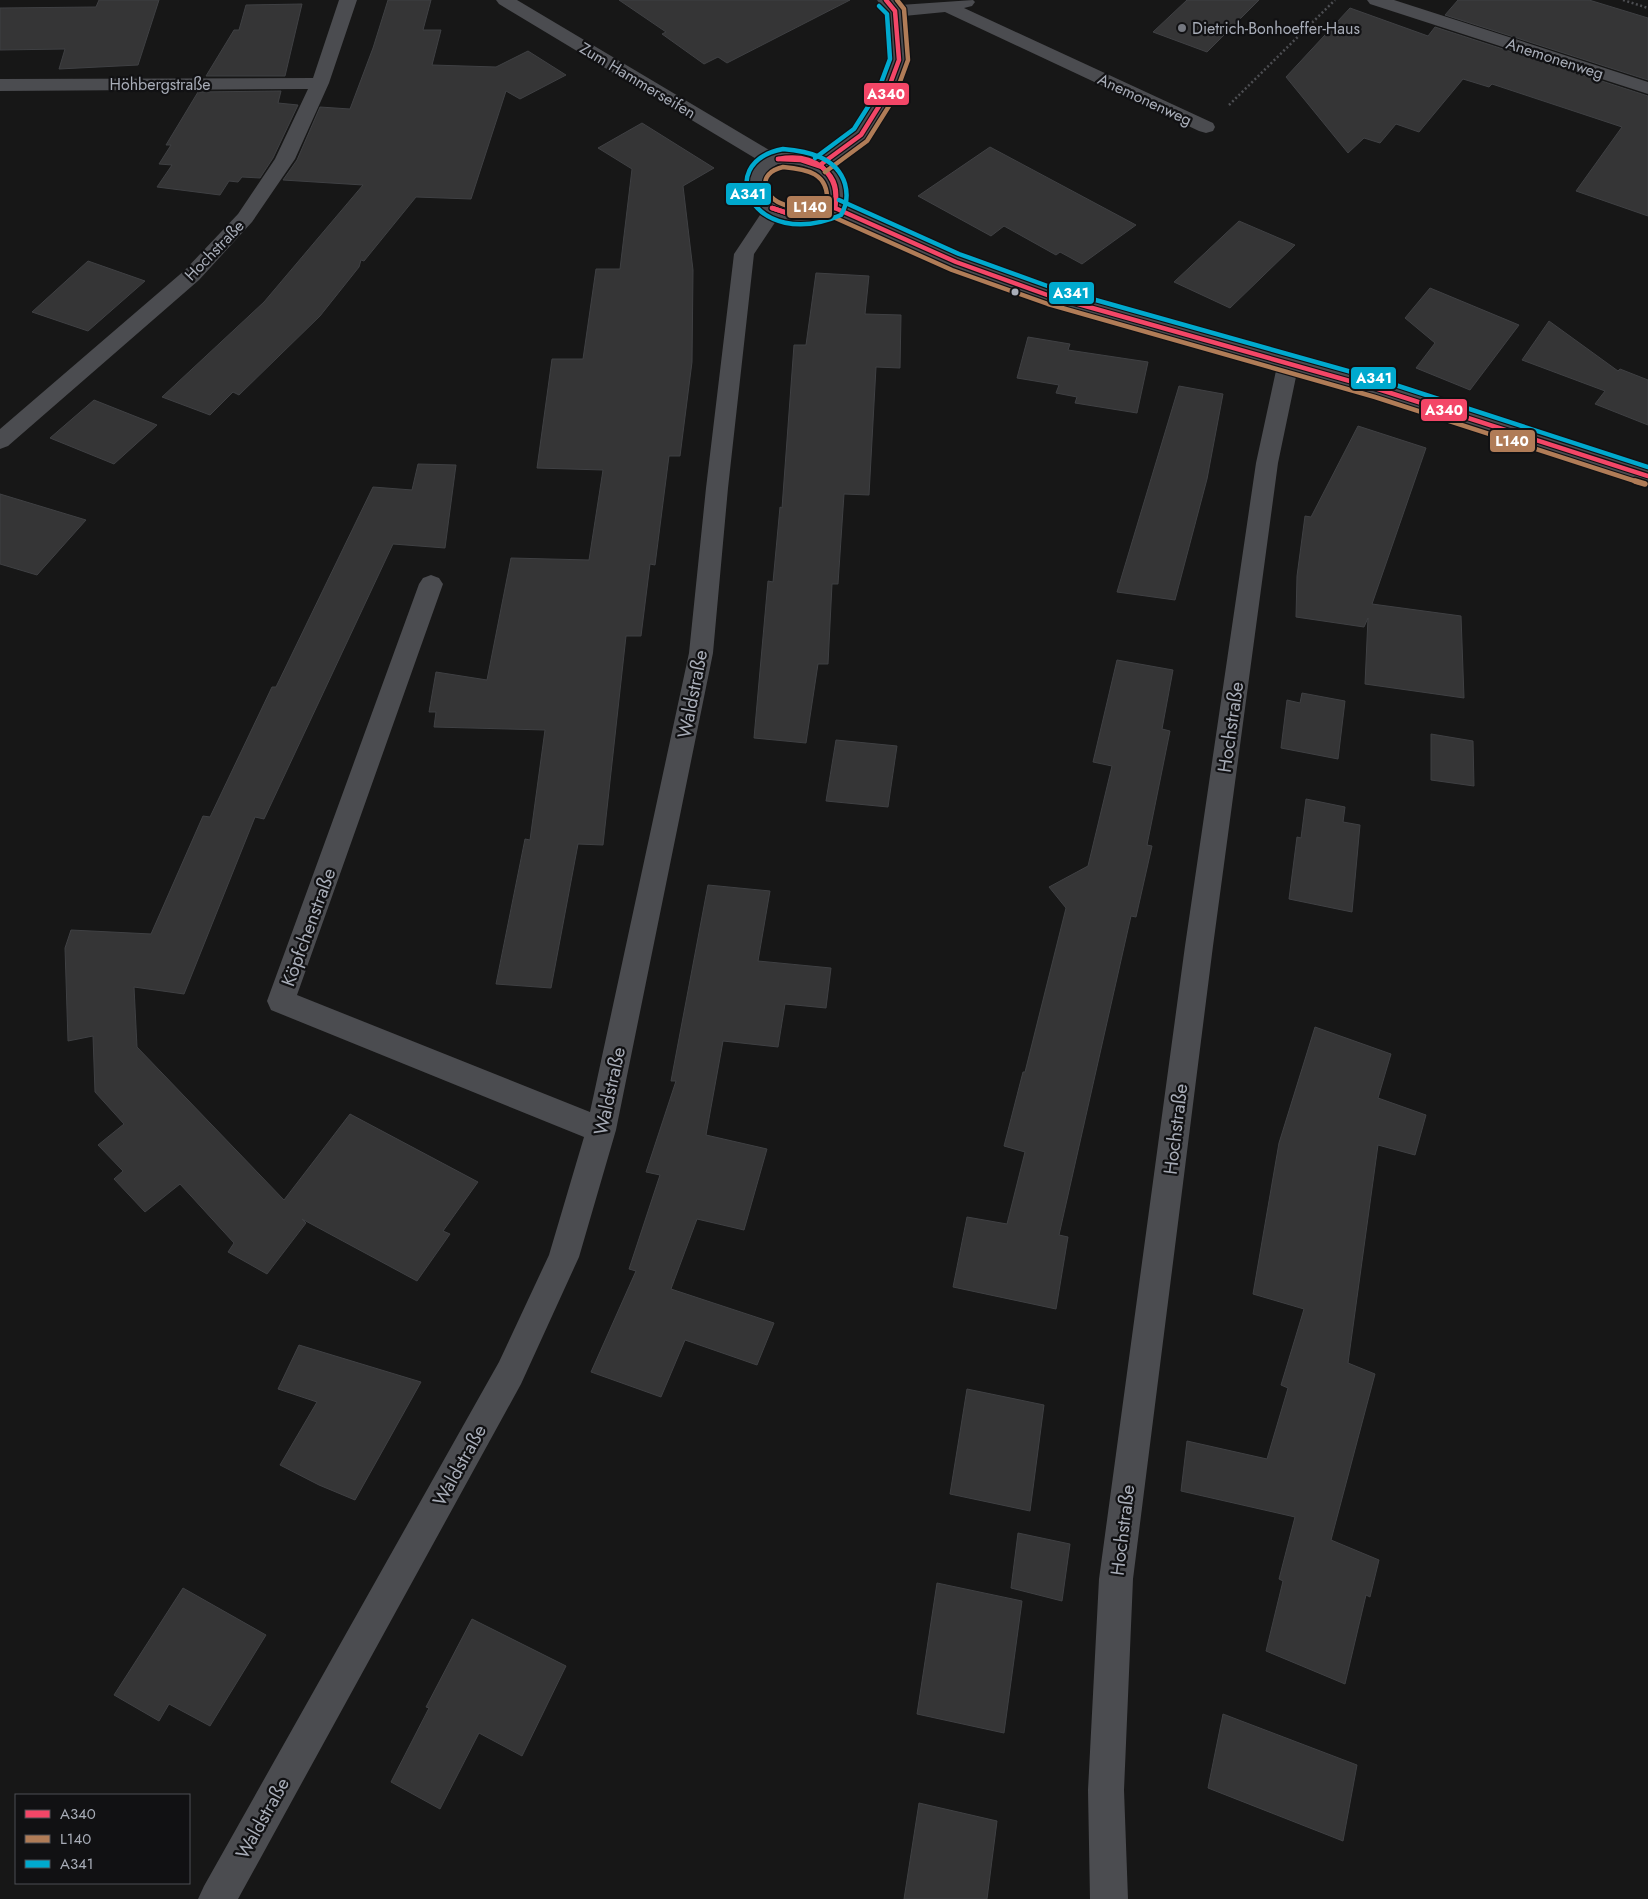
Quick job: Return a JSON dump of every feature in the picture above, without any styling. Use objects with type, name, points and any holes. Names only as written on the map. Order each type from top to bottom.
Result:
[{"type":"street","name":"Hochstraße","points":[[0,441],[192,275],[245,218],[285,159],[320,83],[348,0]]},
{"type":"street","name":"Zum Hammerseifen","points":[[505,0],[771,160]]},
{"type":"street","points":[[820,165],[860,135],[886,95],[899,60],[890,6],[948,7],[971,0]]},
{"type":"street","name":"Anemonenweg","points":[[1376,0],[1648,88]]},
{"type":"street","name":"Anemonenweg","points":[[948,7],[1206,127]]},
{"type":"street","name":"Höhbergstraße","points":[[0,85],[320,83]]},
{"type":"street","points":[[835,208],[839,197],[837,185],[830,174],[820,165],[800,158],[771,160],[755,180],[755,190],[763,203],[791,215],[811,217],[835,208],[973,269],[1127,319],[1288,363],[1527,435],[1648,476]]},
{"type":"street","name":"Waldstraße","points":[[217,1899],[510,1373],[564,1257],[601,1130],[701,653],[716,488],[744,254],[774,209]]},
{"type":"street","name":"Hochstraße","points":[[1109,1899],[1106,1790],[1116,1579],[1198,956],[1266,473],[1288,363]]},
{"type":"street","name":"Köpfchenstraße","points":[[431,584],[281,1001],[601,1130]]},
{"type":"path","name":"Anemonenweg","points":[[1206,127],[1335,0]]},
{"type":"path","points":[[1623,0],[1648,8]]},
{"type":"building","points":[[99,0],[159,0],[138,65],[59,69],[65,49],[0,50],[0,8],[96,7]]},
{"type":"building","points":[[388,0],[431,0],[423,30],[441,30],[432,65],[496,67],[528,51],[566,75],[520,99],[506,91],[471,199],[416,197],[364,261],[361,260],[359,267],[320,316],[239,395],[233,392],[210,415],[162,397],[264,302],[363,185],[283,180],[297,160],[320,107],[350,109],[373,48]]},
{"type":"building","points":[[619,0],[850,0],[727,63],[718,57],[704,64],[662,34],[666,32]]},
{"type":"building","name":"Dietrich-Bonhoeffer-Haus","points":[[1187,0],[1259,0],[1207,52],[1153,32]]},
{"type":"building","points":[[1458,0],[1589,0],[1648,18],[1648,80],[1445,15]]},
{"type":"building","points":[[302,4],[285,76],[206,76],[234,30],[239,30],[246,5]]},
{"type":"building","points":[[1350,8],[1428,36],[1435,27],[1648,96],[1648,216],[1576,191],[1622,127],[1492,84],[1489,87],[1463,79],[1419,132],[1396,124],[1380,143],[1364,138],[1348,153],[1286,77]]},
{"type":"building","points":[[281,91],[278,103],[298,105],[273,158],[260,178],[242,177],[238,182],[229,181],[220,195],[157,187],[172,165],[159,164],[171,145],[166,145],[198,92]]},
{"type":"building","points":[[642,123],[714,168],[683,186],[693,270],[692,362],[680,456],[669,456],[655,565],[650,564],[641,636],[626,636],[603,845],[578,844],[551,988],[496,984],[525,839],[530,840],[545,730],[434,727],[436,712],[429,712],[436,672],[487,680],[511,558],[589,560],[603,470],[537,468],[552,359],[583,359],[596,269],[620,269],[632,169],[598,148]]},
{"type":"building","points":[[990,147],[1136,225],[1082,264],[1060,252],[1056,255],[1004,226],[991,236],[918,196]]},
{"type":"building","points":[[1239,221],[1295,245],[1230,308],[1174,282]]},
{"type":"building","points":[[88,261],[145,281],[88,331],[32,312]]},
{"type":"building","points":[[816,273],[869,276],[865,314],[901,315],[900,368],[876,367],[869,495],[844,494],[838,584],[832,584],[828,664],[818,664],[806,743],[754,738],[768,581],[773,582],[780,507],[782,508],[794,345],[806,345]]},
{"type":"building","points":[[1430,288],[1519,325],[1470,390],[1416,368],[1435,343],[1405,318]]},
{"type":"building","points":[[1549,321],[1618,371],[1620,369],[1648,380],[1648,425],[1595,404],[1605,391],[1522,360]]},
{"type":"building","points":[[1028,337],[1070,344],[1068,350],[1148,362],[1137,413],[1075,403],[1077,397],[1056,393],[1059,385],[1017,378]]},
{"type":"building","points":[[1179,386],[1223,394],[1207,479],[1175,600],[1117,592]]},
{"type":"building","points":[[94,400],[157,425],[114,464],[50,438]]},
{"type":"building","points":[[1358,426],[1426,448],[1372,604],[1461,616],[1464,698],[1365,684],[1368,618],[1364,627],[1296,617],[1297,576],[1305,516],[1311,517]]},
{"type":"building","points":[[418,464],[456,465],[445,548],[393,544],[264,819],[255,817],[184,994],[134,987],[137,1047],[284,1200],[350,1114],[478,1182],[443,1231],[450,1234],[417,1281],[302,1219],[306,1223],[267,1274],[228,1252],[234,1243],[180,1184],[145,1212],[114,1179],[123,1171],[98,1145],[124,1124],[95,1092],[93,1036],[68,1041],[65,948],[71,930],[151,934],[203,816],[210,817],[272,687],[276,687],[373,487],[412,490]]},
{"type":"building","points":[[0,494],[86,520],[37,575],[0,564]]},
{"type":"building","points":[[1117,660],[1173,670],[1162,729],[1170,731],[1147,845],[1152,846],[1136,917],[1131,916],[1059,1235],[1068,1237],[1056,1309],[953,1287],[967,1217],[1007,1224],[1025,1152],[1004,1146],[1023,1072],[1025,1072],[1066,908],[1049,887],[1088,866],[1112,766],[1093,762]]},
{"type":"building","points":[[1302,693],[1345,701],[1338,759],[1281,748],[1287,700],[1300,703]]},
{"type":"building","points":[[1431,734],[1473,741],[1474,786],[1431,780]]},
{"type":"building","points":[[836,740],[897,746],[888,807],[826,801]]},
{"type":"building","points":[[1306,799],[1345,807],[1343,822],[1360,825],[1352,912],[1289,899],[1297,837],[1301,838]]},
{"type":"building","points":[[708,885],[770,891],[758,961],[831,968],[826,1008],[785,1004],[778,1047],[723,1041],[706,1135],[767,1149],[744,1230],[697,1219],[671,1289],[774,1323],[757,1365],[685,1340],[661,1397],[591,1372],[636,1271],[629,1269],[660,1175],[646,1172],[676,1081],[671,1081]]},
{"type":"building","points":[[1315,1027],[1391,1054],[1378,1098],[1426,1115],[1415,1155],[1378,1145],[1348,1363],[1375,1374],[1331,1540],[1379,1560],[1370,1597],[1366,1595],[1345,1684],[1266,1651],[1283,1581],[1279,1579],[1295,1517],[1181,1491],[1187,1441],[1267,1459],[1288,1388],[1281,1385],[1304,1309],[1253,1294],[1279,1143]]},
{"type":"building","points":[[299,1345],[421,1382],[355,1500],[319,1485],[280,1465],[317,1402],[278,1389]]},
{"type":"building","points":[[967,1389],[1044,1405],[1030,1511],[950,1494]]},
{"type":"building","points":[[1018,1533],[1070,1544],[1062,1601],[1011,1588]]},
{"type":"building","points":[[937,1583],[1022,1601],[1004,1733],[917,1714]]},
{"type":"building","points":[[183,1588],[266,1635],[210,1726],[169,1704],[159,1721],[114,1695]]},
{"type":"building","points":[[472,1619],[566,1666],[522,1756],[479,1733],[440,1809],[391,1782],[429,1708],[426,1707]]},
{"type":"building","points":[[1223,1714],[1357,1765],[1343,1841],[1208,1788]]},
{"type":"building","points":[[919,1803],[997,1821],[987,1899],[904,1899]]},
{"type":"transit line","name":"A340","points":[[820,165],[861,135],[886,95],[899,60],[895,11],[886,0]]},
{"type":"transit line","name":"L140","points":[[825,172],[867,141],[894,98],[908,60],[904,9],[897,0]]},
{"type":"transit line","name":"A341","points":[[815,158],[854,129],[878,91],[890,59],[887,14],[879,6]]},
{"type":"transit line","name":"A341","points":[[783,149],[813,154],[831,163],[838,170],[843,178],[846,189],[845,206],[841,215],[820,223],[808,225],[784,224],[763,215],[755,207],[749,198],[747,188],[747,179],[751,170],[756,162],[764,156],[773,151],[783,149]]},
{"type":"transit line","name":"A340","points":[[778,159],[801,158],[812,161],[822,167]]},
{"type":"transit line","name":"A340","points":[[778,159],[801,160],[822,167]]},
{"type":"transit line","name":"L140","points":[[783,167],[800,169],[816,174],[826,185],[828,192],[827,202],[798,208],[783,205],[771,198],[765,188],[766,178],[773,171],[783,167]]},
{"type":"transit line","name":"A340","points":[[822,167],[831,176],[836,185],[835,208]]},
{"type":"transit line","name":"A340","points":[[822,167],[831,177],[835,186],[835,208]]},
{"type":"transit line","name":"A341","points":[[839,200],[959,254],[1053,288],[1380,380],[1648,467]]},
{"type":"transit line","name":"A340","points":[[772,208],[790,214],[821,214]]},
{"type":"transit line","name":"A340","points":[[772,208],[796,216],[821,214]]},
{"type":"transit line","name":"A340","points":[[835,208],[956,262],[1050,296],[1378,389],[1648,476]]},
{"type":"transit line","name":"L140","points":[[831,216],[952,270],[1048,304],[1375,397],[1645,484]]},
{"type":"place","name":"Dietrich-Bonhoeffer-Haus","points":[[1182,28]]}]
